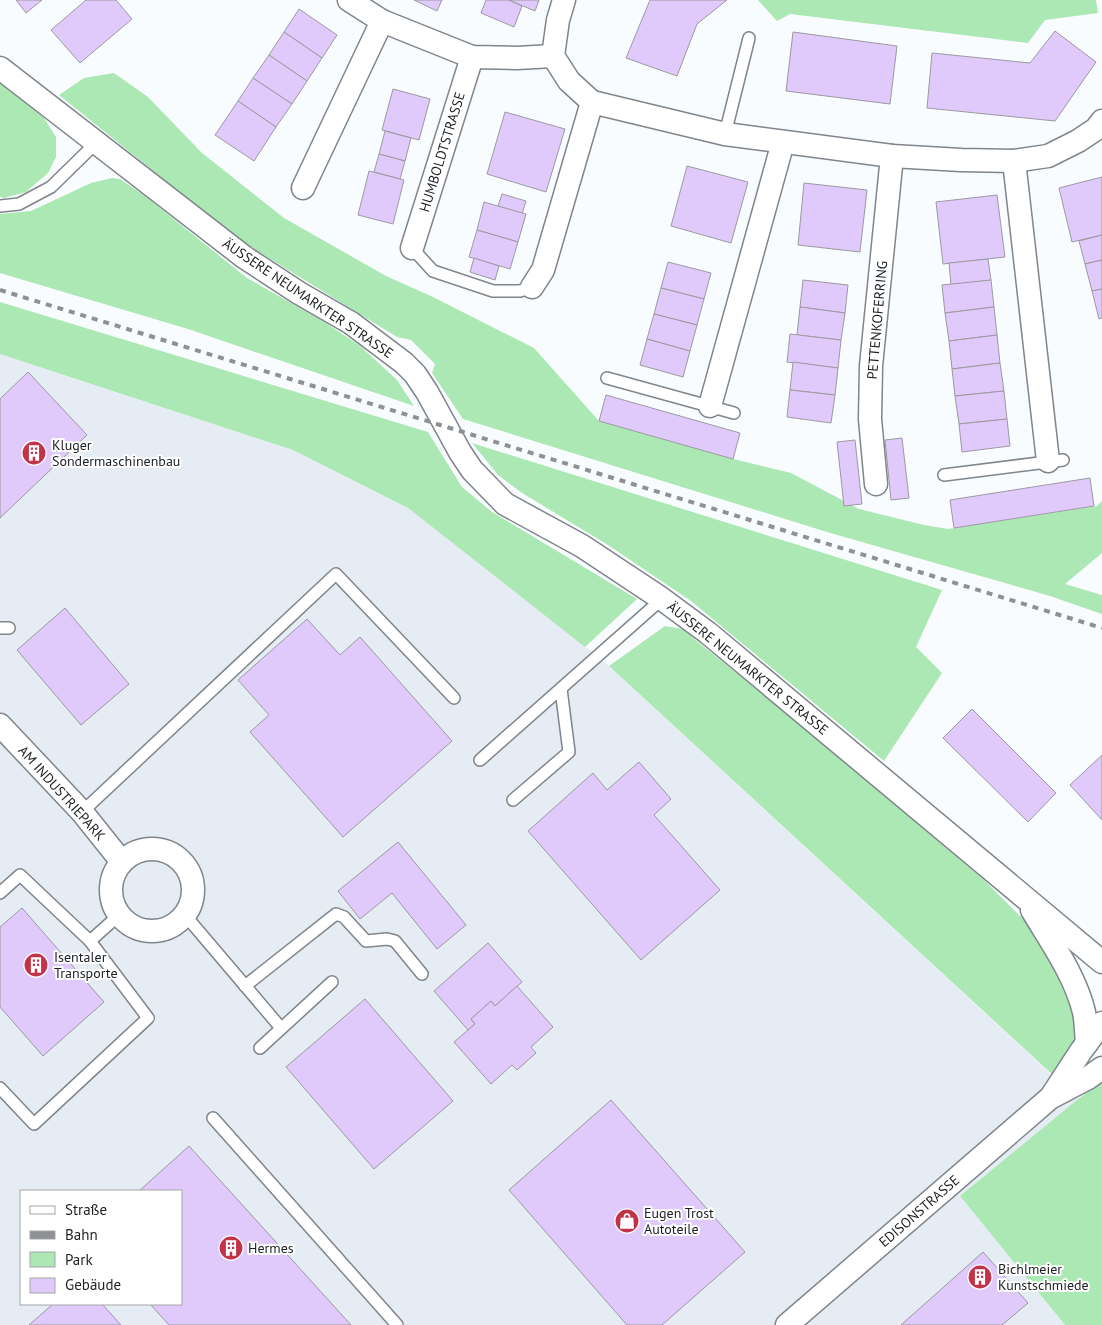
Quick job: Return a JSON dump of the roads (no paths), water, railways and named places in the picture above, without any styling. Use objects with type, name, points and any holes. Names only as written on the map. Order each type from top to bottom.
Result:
[{"type":"street","points":[[349,0],[382,21],[472,57],[516,58],[553,56]]},
{"type":"street","points":[[564,0],[558,20],[553,56],[569,81],[592,102],[725,134],[892,156],[1014,161],[1048,156],[1100,128]]},
{"type":"street","points":[[303,188],[382,21]]},
{"type":"street","name":"HUMBOLDTSTRASSE","points":[[412,248],[472,57]]},
{"type":"street","name":"ÄUSSERE NEUMARKTER STRASSE","points":[[0,68],[244,257],[350,323],[404,363],[415,374],[427,392],[472,470],[505,504],[582,546],[662,599],[708,633],[1102,962]]},
{"type":"street","points":[[532,287],[543,270],[592,102]]},
{"type":"street","points":[[710,406],[783,142]]},
{"type":"street","name":"PETTENKOFERRING","points":[[876,484],[870,419],[871,366],[892,156]]},
{"type":"street","points":[[1014,161],[1056,460]]},
{"type":"street","name":"AM INDUSTRIEPARK","points":[[0,725],[82,812],[122,862]]},
{"type":"street","points":[[156,849],[168,852],[179,859],[187,868],[192,880],[191,904],[185,915],[174,926],[160,931],[144,931],[130,925],[119,915],[113,902],[111,888],[114,874],[122,862],[132,854],[156,849]]},
{"type":"street","points":[[1024,896],[1076,989],[1084,1012],[1084,1047]]},
{"type":"street","name":"EDISONSTRASSE","points":[[1050,1098],[1102,1023]]},
{"type":"street","name":"EDISONSTRASSE","points":[[787,1325],[1050,1098],[1088,1078],[1102,1068]]},
{"type":"lane","points":[[725,134],[749,38]]},
{"type":"lane","points":[[0,206],[20,204],[52,187],[96,143]]},
{"type":"lane","points":[[412,248],[433,272],[493,290],[520,291],[532,287]]},
{"type":"lane","points":[[607,378],[734,413]]},
{"type":"lane","points":[[944,475],[1056,460]]},
{"type":"lane","points":[[82,812],[336,574],[454,698]]},
{"type":"lane","points":[[480,760],[662,599]]},
{"type":"lane","points":[[512,800],[569,752],[562,689]]},
{"type":"lane","points":[[0,893],[20,875],[90,941],[148,1018],[34,1124],[0,1088]]},
{"type":"lane","points":[[246,986],[336,914],[344,917],[366,942],[387,939],[395,941],[422,974]]},
{"type":"lane","points":[[90,941],[119,915]]},
{"type":"lane","points":[[185,915],[281,1028]]},
{"type":"lane","points":[[260,1048],[332,982]]},
{"type":"lane","points":[[213,1118],[397,1325]]},
{"type":"railway","points":[[0,290],[1102,628]]},
{"type":"place","name":"Kluger Sondermaschinenbau","points":[[34,453]]},
{"type":"place","name":"Isentaler Transporte","points":[[36,965]]},
{"type":"place","name":"Eugen Trost Autoteile","points":[[627,1221]]},
{"type":"place","name":"Hermes","points":[[231,1248]]},
{"type":"place","name":"Bichlmeier Kunstschmiede","points":[[980,1277]]}]
